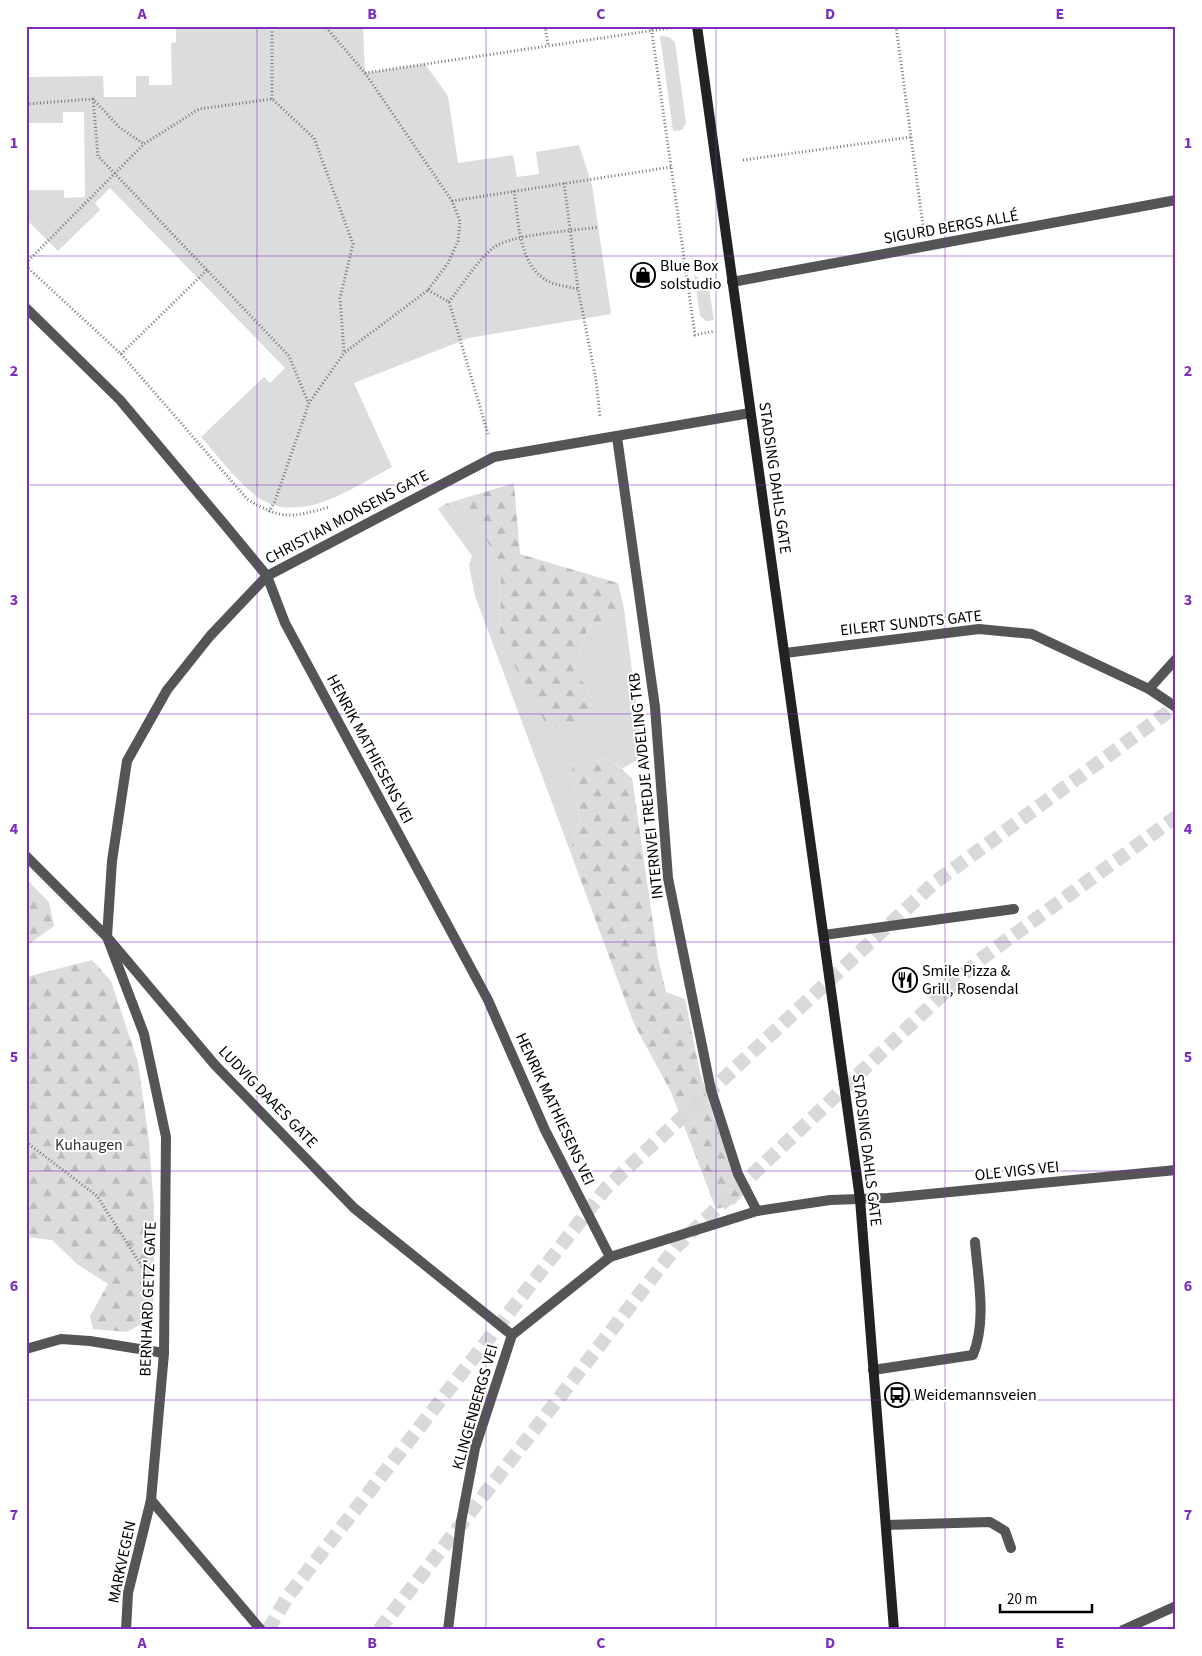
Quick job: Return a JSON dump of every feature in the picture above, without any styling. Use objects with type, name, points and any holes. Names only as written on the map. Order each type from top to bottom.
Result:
[{"type":"main road","name":"STADSING DAHLS GATE","points":[[696,26],[860,1199],[894,1630]]},
{"type":"street","name":"SIGURD BERGS ALLÉ","points":[[732,282],[1176,200]]},
{"type":"street","name":"HENRIK MATHIESENS VEI","points":[[26,308],[120,400],[267,576],[285,623],[488,1000],[545,1130],[610,1257]]},
{"type":"street","name":"CHRISTIAN MONSENS GATE","points":[[107,937],[112,861],[127,761],[167,690],[210,636],[267,576],[494,457],[750,413]]},
{"type":"street","name":"INTERNVEI TREDJE AVDELING TKB","points":[[617,437],[655,708],[668,878],[712,1090],[738,1174],[757,1211]]},
{"type":"street","name":"EILERT SUNDTS GATE","points":[[785,653],[979,629],[1032,634],[1149,689],[1176,707]]},
{"type":"street","points":[[1149,689],[1176,659]]},
{"type":"street","name":"LUDVIG DAAES GATE","points":[[26,856],[107,937],[215,1065],[354,1208],[512,1335]]},
{"type":"street","points":[[824,935],[1014,909]]},
{"type":"street","name":"BERNHARD GETZ' GATE","points":[[107,937],[144,1034],[166,1138],[164,1353],[151,1500]]},
{"type":"street","name":"OLE VIGS VEI","points":[[860,1199],[1176,1170]]},
{"type":"street","name":"KLINGENBERGS VEI","points":[[448,1630],[461,1522],[475,1448],[512,1335],[610,1257],[757,1211],[830,1200],[860,1199]]},
{"type":"street","points":[[874,1370],[973,1355],[981,1323],[975,1242]]},
{"type":"street","points":[[26,1349],[61,1339],[90,1341],[164,1353]]},
{"type":"street","points":[[151,1500],[261,1630]]},
{"type":"street","name":"MARKVEGEN","points":[[126,1630],[128,1593],[151,1500]]},
{"type":"street","points":[[886,1525],[990,1522],[1005,1531],[1011,1548]]},
{"type":"street","points":[[1123,1630],[1176,1606]]},
{"type":"path","points":[[272,26],[272,99],[314,138],[353,244],[340,298],[344,353]]},
{"type":"path","points":[[269,512],[275,502],[309,403],[344,353],[428,290],[448,263],[458,241],[460,221],[452,201],[365,73],[325,26]]},
{"type":"path","points":[[545,26],[548,46]]},
{"type":"path","points":[[365,73],[651,29],[683,26]]},
{"type":"path","points":[[896,26],[920,206]]},
{"type":"path","points":[[651,29],[695,335],[715,331]]},
{"type":"path","points":[[93,99],[120,127],[144,144]]},
{"type":"path","points":[[26,104],[93,99]]},
{"type":"path","points":[[93,99],[98,156],[289,356],[309,403]]},
{"type":"path","points":[[272,99],[199,109],[144,144],[26,264],[121,354],[247,500],[269,512],[297,516],[330,508]]},
{"type":"path","points":[[743,160],[911,137]]},
{"type":"path","points":[[452,201],[671,167]]},
{"type":"path","points":[[564,183],[578,289],[596,380],[602,439]]},
{"type":"path","points":[[514,191],[526,259],[536,272],[551,283],[578,289]]},
{"type":"path","points":[[449,302],[494,247],[507,240],[598,227]]},
{"type":"path","points":[[121,354],[207,270]]},
{"type":"path","points":[[428,290],[449,302],[488,434]]},
{"type":"path","points":[[26,1142],[97,1196],[164,1302]]},
{"type":"green space","points":[[176,26],[363,26],[365,73],[425,64],[448,96],[458,163],[513,155],[517,177],[539,174],[536,152],[579,145],[592,185],[611,314],[469,338],[354,383],[392,467],[340,495],[303,507],[285,507],[267,502],[250,491],[201,437],[264,377],[270,383],[285,368],[110,188],[95,203],[100,210],[58,251],[30,223],[26,224],[26,190],[64,190],[64,198],[85,197],[84,112],[63,112],[63,123],[26,123],[26,77],[103,76],[104,97],[136,97],[136,76],[149,76],[149,85],[172,85],[171,43],[176,42]]},
{"type":"green space","points":[[660,36],[669,37],[675,42],[686,123],[682,130],[673,131]]},
{"type":"green space","points":[[694,274],[709,289],[714,320],[706,321],[700,316]]},
{"type":"green space","points":[[514,483],[520,554],[618,583],[624,609],[587,630],[575,666],[593,702],[575,737],[545,722],[500,639],[501,566],[479,527],[445,504]]},
{"type":"green space","points":[[445,504],[479,527],[501,566],[500,639],[593,702],[575,666],[587,630],[624,609],[643,756],[622,769],[609,759],[571,764],[580,820],[570,851],[475,596],[469,565],[472,556],[438,509]]},
{"type":"green space","points":[[609,759],[632,778],[658,958],[666,992],[685,999],[700,1072],[717,1127],[743,1195],[735,1204],[716,1209],[671,1092],[634,1024],[570,851],[580,820],[571,764]]},
{"type":"green space","points":[[26,879],[49,902],[54,926],[26,946]]},
{"type":"green space","name":"Kuhaugen","points":[[92,960],[111,981],[138,1062],[149,1142],[154,1207],[154,1297],[148,1320],[127,1332],[93,1329],[90,1316],[108,1284],[77,1264],[52,1240],[26,1237],[26,977]]},
{"type":"tunnel","points":[[268,1630],[288,1596],[606,1188],[934,883],[1176,706]]},
{"type":"tunnel","points":[[379,1630],[676,1247],[978,961],[1176,817]]},
{"type":"place","name":"Blue Box solstudio","points":[[643,275]]},
{"type":"place","name":"Smile Pizza & Grill, Rosendal","points":[[905,980]]},
{"type":"place","name":"Weidemannsveien","points":[[897,1395]]}]
